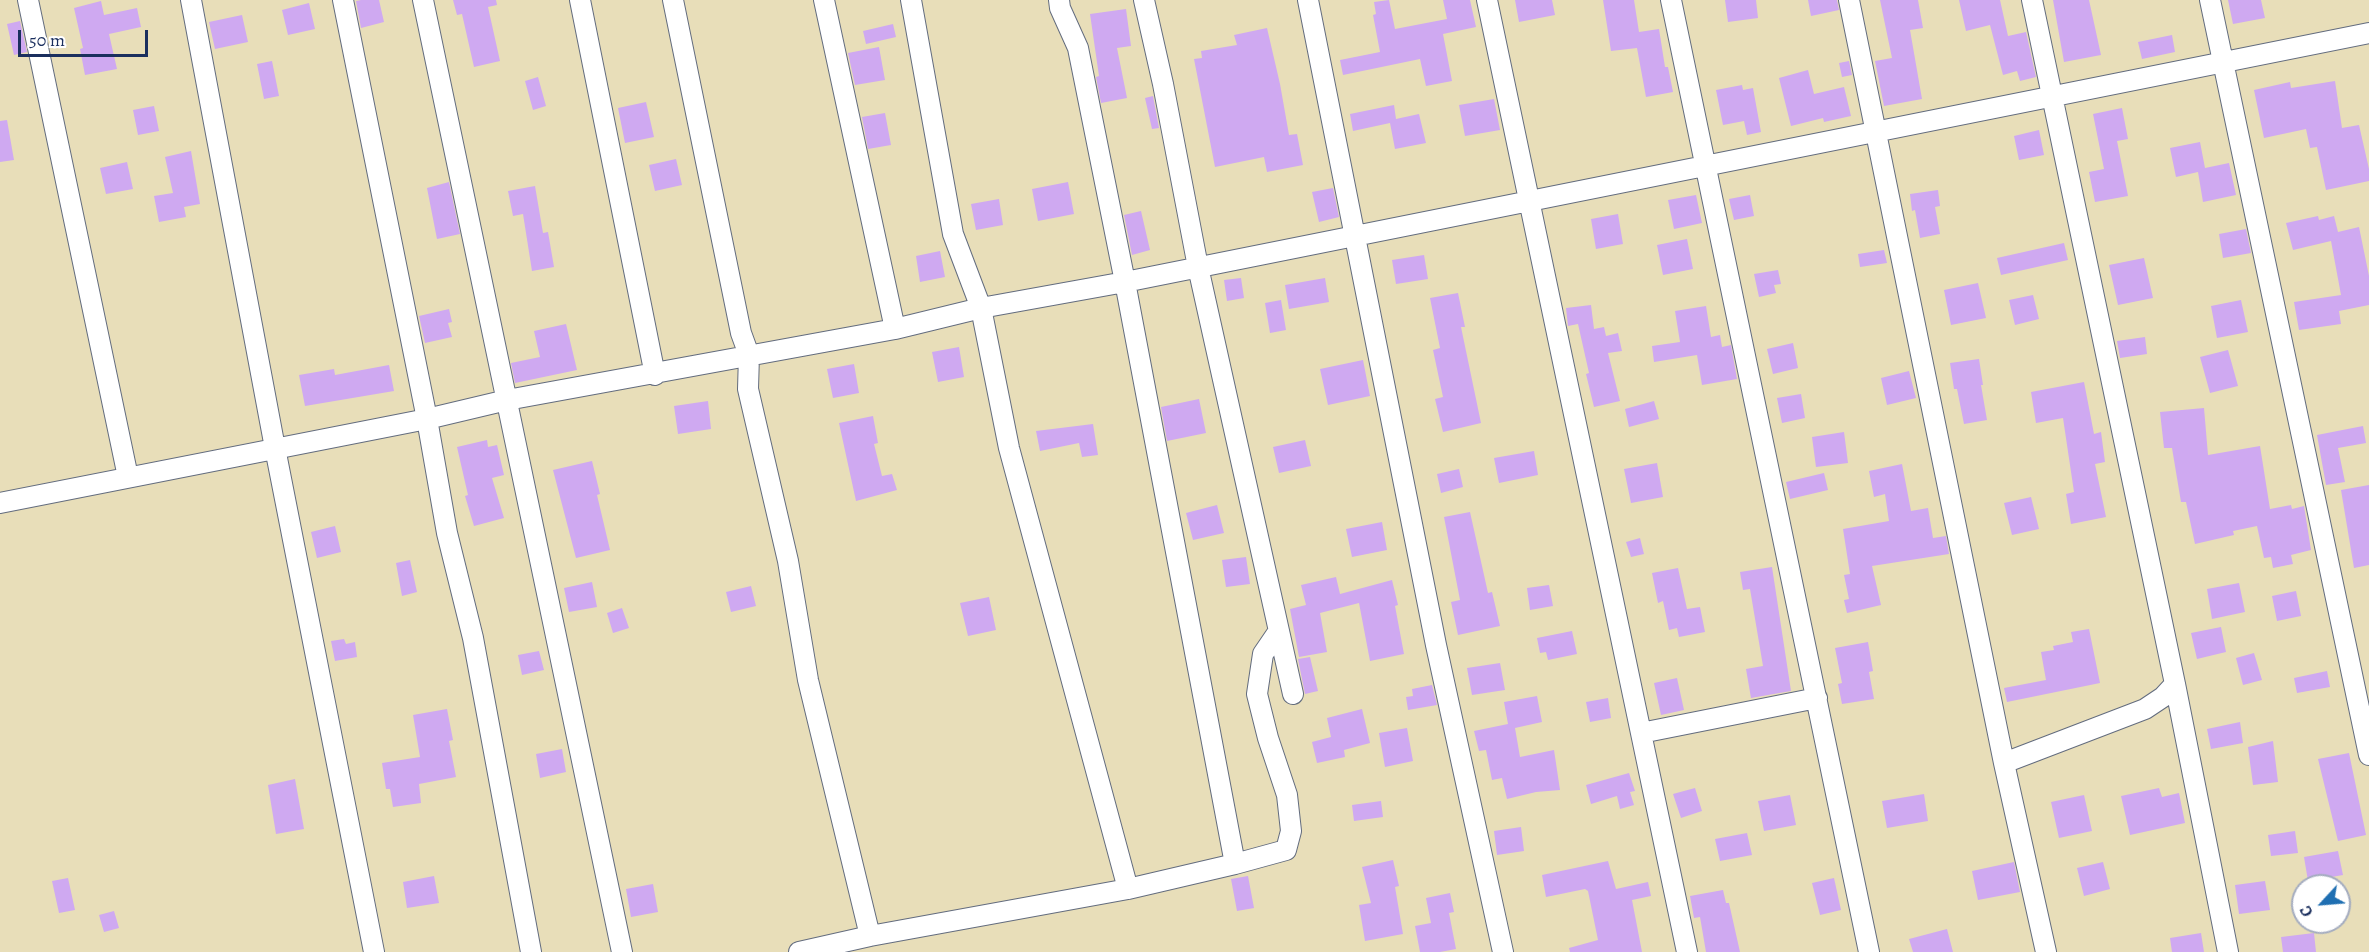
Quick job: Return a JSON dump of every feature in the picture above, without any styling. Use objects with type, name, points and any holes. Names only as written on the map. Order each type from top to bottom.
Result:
[{"type":"street","points":[[28,0],[128,477]]},
{"type":"street","points":[[191,0],[275,448],[374,952]]},
{"type":"street","points":[[343,0],[427,419],[447,533],[473,638],[531,952]]},
{"type":"street","points":[[423,0],[622,952]]},
{"type":"street","points":[[580,0],[655,375]]},
{"type":"street","points":[[673,0],[741,333],[749,355],[748,389],[788,561],[808,680],[870,936]]},
{"type":"street","points":[[825,0],[895,329]]},
{"type":"street","points":[[911,0],[953,234],[981,308],[1009,448],[1128,889]]},
{"type":"street","points":[[1059,0],[1060,8],[1078,48],[1125,282],[1235,864]]},
{"type":"street","points":[[1144,0],[1163,84],[1198,267],[1293,694]]},
{"type":"street","points":[[1308,0],[1357,235],[1436,645],[1503,952]]},
{"type":"street","points":[[1487,0],[1687,952]]},
{"type":"street","points":[[1671,0],[1869,952]]},
{"type":"street","points":[[1849,0],[2004,764],[2046,952]]},
{"type":"street","points":[[2032,0],[2175,684],[2228,952]]},
{"type":"street","points":[[2210,0],[2369,755]]},
{"type":"street","points":[[0,503],[427,419],[507,400],[655,375],[749,355],[895,329],[981,308],[1125,282],[2369,33]]},
{"type":"street","points":[[799,952],[870,936],[1128,889],[1286,850],[1291,831],[1287,795],[1268,738],[1257,694],[1263,654],[1278,632]]},
{"type":"street","points":[[2004,764],[2145,709],[2163,697],[2175,684]]},
{"type":"street","points":[[1641,733],[1817,698]]},
{"type":"building","points":[[379,0],[384,22],[361,28],[356,1]]},
{"type":"building","points":[[453,0],[496,0],[497,5],[488,7],[500,61],[474,67],[462,14],[457,15]]},
{"type":"building","points":[[1389,0],[1395,29],[1447,19],[1443,0],[1470,0],[1476,27],[1443,34],[1452,81],[1426,86],[1420,59],[1343,75],[1340,60],[1380,52],[1373,15],[1376,14],[1374,2]]},
{"type":"building","points":[[1515,0],[1552,0],[1555,15],[1519,22]]},
{"type":"building","points":[[1603,0],[1634,0],[1639,32],[1659,29],[1665,67],[1668,67],[1673,92],[1646,97],[1637,48],[1611,51]]},
{"type":"building","points":[[1725,0],[1756,0],[1758,18],[1728,22]]},
{"type":"building","points":[[1808,0],[1837,0],[1839,10],[1811,16]]},
{"type":"building","points":[[1880,0],[1918,0],[1923,28],[1910,30],[1922,99],[1884,106],[1875,61],[1892,58]]},
{"type":"building","points":[[1959,0],[2000,0],[2008,36],[2026,32],[2036,77],[2020,81],[2017,71],[2003,75],[1990,25],[1966,31]]},
{"type":"building","points":[[2053,0],[2089,0],[2101,55],[2064,62]]},
{"type":"building","points":[[2228,0],[2261,0],[2265,18],[2233,24]]},
{"type":"building","points":[[101,1],[104,15],[137,8],[141,27],[109,34],[117,69],[85,75],[80,49],[83,48],[74,8]]},
{"type":"building","points":[[309,3],[315,29],[288,35],[282,10]]},
{"type":"building","points":[[1126,9],[1131,46],[1117,48],[1127,98],[1101,103],[1090,14]]},
{"type":"building","points":[[242,15],[248,42],[215,49],[209,22]]},
{"type":"building","points":[[20,21],[27,52],[14,55],[7,24]]},
{"type":"building","points":[[893,24],[896,37],[866,44],[863,31]]},
{"type":"building","points":[[1267,28],[1289,135],[1297,134],[1303,165],[1267,172],[1264,157],[1215,167],[1194,59],[1202,58],[1201,51],[1237,45],[1234,35]]},
{"type":"building","points":[[2172,35],[2175,52],[2142,59],[2138,42]]},
{"type":"building","points":[[879,47],[885,80],[855,85],[848,53]]},
{"type":"building","points":[[272,61],[279,96],[264,99],[257,64]]},
{"type":"building","points":[[1849,61],[1852,75],[1842,77],[1839,63]]},
{"type":"building","points":[[1808,70],[1814,94],[1844,87],[1851,116],[1824,122],[1823,118],[1791,126],[1779,78]]},
{"type":"building","points":[[538,77],[546,106],[533,110],[525,81]]},
{"type":"building","points":[[2335,81],[2342,128],[2359,125],[2369,169],[2369,181],[2326,190],[2317,147],[2310,148],[2306,129],[2264,138],[2254,90],[2290,82],[2291,88]]},
{"type":"building","points":[[1742,85],[1743,90],[1753,88],[1761,132],[1747,135],[1744,121],[1723,125],[1716,90]]},
{"type":"building","points":[[1153,96],[1159,128],[1152,129],[1145,98]]},
{"type":"building","points":[[1494,99],[1500,130],[1465,136],[1459,105]]},
{"type":"building","points":[[646,102],[654,137],[625,143],[618,108]]},
{"type":"building","points":[[1394,105],[1396,119],[1419,114],[1426,143],[1395,149],[1390,123],[1353,131],[1350,114]]},
{"type":"building","points":[[154,106],[159,131],[138,135],[133,110]]},
{"type":"building","points":[[2122,108],[2128,139],[2117,141],[2128,196],[2095,202],[2089,172],[2104,169],[2093,114]]},
{"type":"building","points":[[885,113],[891,145],[868,149],[862,117]]},
{"type":"building","points":[[7,120],[14,160],[0,162],[0,121]]},
{"type":"building","points":[[2039,130],[2044,155],[2019,160],[2014,136]]},
{"type":"building","points":[[2200,142],[2205,168],[2229,163],[2236,195],[2203,202],[2198,172],[2176,177],[2170,148]]},
{"type":"building","points":[[191,151],[200,204],[184,207],[186,217],[159,222],[154,196],[173,193],[165,157]]},
{"type":"building","points":[[676,159],[682,185],[655,191],[649,165]]},
{"type":"building","points":[[127,162],[133,189],[106,194],[100,168]]},
{"type":"building","points":[[449,182],[460,234],[437,239],[427,188]]},
{"type":"building","points":[[1068,182],[1074,214],[1038,221],[1032,189]]},
{"type":"building","points":[[535,186],[543,233],[548,232],[554,267],[532,271],[523,214],[513,216],[508,191]]},
{"type":"building","points":[[1333,188],[1339,217],[1319,222],[1312,192]]},
{"type":"building","points":[[1938,190],[1940,206],[1935,207],[1940,234],[1920,238],[1915,210],[1912,211],[1910,194]]},
{"type":"building","points":[[1696,195],[1702,223],[1674,229],[1668,200]]},
{"type":"building","points":[[1750,195],[1754,216],[1734,220],[1729,199]]},
{"type":"building","points":[[999,199],[1003,225],[976,230],[971,204]]},
{"type":"building","points":[[1141,211],[1150,250],[1132,255],[1124,215]]},
{"type":"building","points":[[1618,214],[1623,244],[1596,249],[1591,219]]},
{"type":"building","points":[[2318,216],[2319,220],[2334,216],[2338,232],[2359,227],[2369,276],[2369,305],[2339,311],[2341,324],[2299,330],[2294,302],[2341,295],[2331,241],[2293,250],[2286,223]]},
{"type":"building","points":[[2246,229],[2251,253],[2223,258],[2219,234]]},
{"type":"building","points":[[1687,239],[1693,269],[1663,275],[1657,245]]},
{"type":"building","points":[[2064,243],[2068,260],[2001,275],[1997,258]]},
{"type":"building","points":[[1884,250],[1887,263],[1860,267],[1858,254]]},
{"type":"building","points":[[940,251],[945,277],[920,282],[916,256]]},
{"type":"building","points":[[1424,255],[1428,279],[1396,284],[1392,260]]},
{"type":"building","points":[[2144,258],[2153,298],[2118,305],[2109,265]]},
{"type":"building","points":[[1778,270],[1781,284],[1774,285],[1776,293],[1759,297],[1754,274]]},
{"type":"building","points":[[1241,278],[1244,298],[1227,301],[1224,280]]},
{"type":"building","points":[[1325,278],[1329,302],[1289,309],[1285,285]]},
{"type":"building","points":[[1978,283],[1986,318],[1951,325],[1944,290]]},
{"type":"building","points":[[1458,293],[1465,327],[1461,327],[1481,423],[1443,432],[1435,399],[1443,397],[1433,350],[1440,348],[1430,298]]},
{"type":"building","points":[[2033,295],[2039,319],[2015,325],[2009,300]]},
{"type":"building","points":[[1281,300],[1286,330],[1270,333],[1265,303]]},
{"type":"building","points":[[2241,300],[2248,332],[2217,338],[2211,306]]},
{"type":"building","points":[[1591,305],[1594,329],[1604,327],[1606,336],[1618,333],[1622,351],[1608,353],[1620,401],[1594,407],[1578,324],[1568,326],[1566,308]]},
{"type":"building","points":[[1706,306],[1711,337],[1720,335],[1722,347],[1731,345],[1737,379],[1702,385],[1697,355],[1654,362],[1652,346],[1680,342],[1675,311]]},
{"type":"building","points":[[449,309],[452,322],[448,323],[452,337],[425,343],[419,316]]},
{"type":"building","points":[[566,324],[577,370],[515,383],[511,363],[540,357],[534,331]]},
{"type":"building","points":[[2145,337],[2147,354],[2120,358],[2117,341]]},
{"type":"building","points":[[1793,343],[1798,368],[1773,374],[1767,349]]},
{"type":"building","points":[[959,347],[964,377],[938,382],[932,352]]},
{"type":"building","points":[[2228,350],[2238,386],[2210,393],[2200,357]]},
{"type":"building","points":[[1979,359],[1987,420],[1964,424],[1957,389],[1954,389],[1950,363]]},
{"type":"building","points":[[1363,360],[1370,396],[1328,405],[1320,369]]},
{"type":"building","points":[[854,364],[859,393],[833,398],[827,369]]},
{"type":"building","points":[[389,365],[394,391],[305,406],[299,375],[334,369],[335,375]]},
{"type":"building","points":[[1909,371],[1916,398],[1887,405],[1881,378]]},
{"type":"building","points":[[2084,382],[2094,434],[2101,432],[2105,462],[2095,464],[2106,517],[2071,524],[2066,494],[2074,492],[2063,418],[2036,423],[2031,392]]},
{"type":"building","points":[[1801,394],[1805,418],[1782,423],[1777,398]]},
{"type":"building","points":[[1199,399],[1206,433],[1167,441],[1161,407]]},
{"type":"building","points":[[708,401],[711,429],[678,434],[674,406]]},
{"type":"building","points":[[1654,401],[1659,419],[1629,427],[1625,409]]},
{"type":"building","points":[[2204,408],[2208,455],[2260,446],[2270,509],[2291,505],[2292,509],[2304,506],[2311,550],[2291,555],[2293,564],[2273,568],[2271,557],[2264,558],[2257,526],[2233,531],[2234,535],[2195,544],[2186,502],[2181,502],[2172,448],[2164,448],[2160,412]]},
{"type":"building","points":[[873,416],[878,443],[874,444],[882,476],[892,474],[897,490],[856,501],[839,423]]},
{"type":"building","points":[[1093,424],[1098,455],[1082,457],[1079,443],[1040,451],[1036,431]]},
{"type":"building","points":[[2363,426],[2366,443],[2338,448],[2345,482],[2326,485],[2317,435]]},
{"type":"building","points":[[1844,432],[1848,463],[1816,467],[1812,437]]},
{"type":"building","points":[[487,440],[488,447],[497,445],[504,475],[492,478],[504,518],[474,526],[465,496],[468,495],[457,447]]},
{"type":"building","points":[[1305,440],[1311,466],[1279,473],[1273,447]]},
{"type":"building","points":[[1534,451],[1538,475],[1499,483],[1494,458]]},
{"type":"building","points":[[592,461],[600,494],[597,495],[610,550],[576,558],[553,470]]},
{"type":"building","points":[[1657,463],[1663,497],[1631,503],[1624,469]]},
{"type":"building","points":[[1902,464],[1911,511],[1928,508],[1933,538],[1946,536],[1949,554],[1872,566],[1881,605],[1847,613],[1844,600],[1849,599],[1844,575],[1850,574],[1843,529],[1889,521],[1885,494],[1874,497],[1869,471]]},
{"type":"building","points":[[1459,469],[1463,487],[1441,493],[1437,474]]},
{"type":"building","points":[[1824,473],[1828,490],[1790,499],[1786,482]]},
{"type":"building","points":[[2369,485],[2369,565],[2354,568],[2341,490]]},
{"type":"building","points":[[2031,497],[2039,529],[2012,535],[2004,503]]},
{"type":"building","points":[[1217,505],[1224,533],[1193,540],[1186,513]]},
{"type":"building","points":[[1470,512],[1488,593],[1492,592],[1500,626],[1458,635],[1451,602],[1460,600],[1444,517]]},
{"type":"building","points":[[1382,522],[1387,550],[1352,557],[1346,529]]},
{"type":"building","points":[[335,526],[341,552],[317,558],[311,532]]},
{"type":"building","points":[[1640,538],[1644,554],[1631,557],[1626,542]]},
{"type":"building","points":[[1246,557],[1250,584],[1226,587],[1222,560]]},
{"type":"building","points":[[410,560],[417,592],[402,596],[396,563]]},
{"type":"building","points":[[1772,567],[1791,691],[1751,698],[1746,669],[1763,666],[1750,589],[1743,590],[1740,572]]},
{"type":"building","points":[[1678,568],[1687,609],[1700,607],[1705,632],[1679,637],[1677,628],[1669,630],[1663,601],[1658,603],[1652,573]]},
{"type":"building","points":[[1336,577],[1340,594],[1392,580],[1398,605],[1395,606],[1404,654],[1370,661],[1359,603],[1320,613],[1327,652],[1299,657],[1290,609],[1306,605],[1301,585]]},
{"type":"building","points":[[592,582],[597,607],[569,612],[564,588]]},
{"type":"building","points":[[2239,583],[2245,612],[2212,619],[2207,589]]},
{"type":"building","points":[[1549,585],[1553,606],[1530,610],[1527,588]]},
{"type":"building","points":[[751,586],[756,606],[731,612],[726,592]]},
{"type":"building","points":[[2296,591],[2301,616],[2277,621],[2272,596]]},
{"type":"building","points":[[989,597],[996,630],[968,636],[960,603]]},
{"type":"building","points":[[622,608],[629,628],[613,633],[607,613]]},
{"type":"building","points":[[2221,627],[2226,652],[2197,659],[2191,633]]},
{"type":"building","points":[[2089,629],[2100,683],[2007,702],[2004,688],[2046,680],[2041,652],[2054,650],[2053,646],[2073,642],[2071,632]]},
{"type":"building","points":[[1572,631],[1577,654],[1548,660],[1546,652],[1540,653],[1537,638]]},
{"type":"building","points":[[344,639],[346,644],[355,642],[357,657],[335,661],[331,641]]},
{"type":"building","points":[[1868,642],[1873,671],[1869,672],[1874,699],[1842,704],[1838,684],[1842,683],[1835,648]]},
{"type":"building","points":[[539,651],[544,670],[522,675],[518,655]]},
{"type":"building","points":[[2254,653],[2262,680],[2243,685],[2236,658]]},
{"type":"building","points":[[1310,657],[1318,691],[1305,694],[1298,659]]},
{"type":"building","points":[[1500,663],[1505,690],[1472,695],[1467,668]]},
{"type":"building","points":[[2327,671],[2330,687],[2297,693],[2294,678]]},
{"type":"building","points":[[1677,678],[1684,710],[1661,715],[1654,683]]},
{"type":"building","points":[[1432,685],[1437,705],[1408,710],[1406,697],[1413,696],[1412,689]]},
{"type":"building","points":[[1537,696],[1542,722],[1515,728],[1520,757],[1554,750],[1560,790],[1536,792],[1507,799],[1502,778],[1492,780],[1486,750],[1479,751],[1474,731],[1508,724],[1504,702]]},
{"type":"building","points":[[1608,698],[1611,718],[1590,722],[1586,702]]},
{"type":"building","points":[[447,709],[453,740],[449,741],[456,777],[419,784],[421,803],[393,807],[390,789],[386,789],[382,763],[420,757],[413,715]]},
{"type":"building","points":[[1362,709],[1370,743],[1344,750],[1345,757],[1317,763],[1312,742],[1331,737],[1327,718]]},
{"type":"building","points":[[2240,722],[2243,743],[2211,749],[2207,729]]},
{"type":"building","points":[[1407,728],[1413,761],[1385,767],[1379,733]]},
{"type":"building","points":[[2273,741],[2278,782],[2253,785],[2248,747]]},
{"type":"building","points":[[562,749],[566,772],[540,778],[536,754]]},
{"type":"building","points":[[2349,753],[2366,835],[2338,841],[2318,759]]},
{"type":"building","points":[[1629,773],[1635,791],[1630,792],[1634,805],[1620,809],[1617,796],[1591,804],[1586,785]]},
{"type":"building","points":[[295,779],[304,829],[276,834],[268,785]]},
{"type":"building","points":[[1695,788],[1702,811],[1681,818],[1673,794]]},
{"type":"building","points":[[2159,788],[2162,797],[2179,793],[2185,823],[2130,835],[2121,796]]},
{"type":"building","points":[[1924,794],[1928,821],[1887,828],[1882,801]]},
{"type":"building","points":[[1790,795],[1796,825],[1764,831],[1758,801]]},
{"type":"building","points":[[2084,795],[2092,831],[2059,838],[2051,802]]},
{"type":"building","points":[[1381,801],[1383,817],[1354,821],[1352,805]]},
{"type":"building","points":[[1521,827],[1524,851],[1497,855],[1494,831]]},
{"type":"building","points":[[2295,831],[2298,853],[2271,856],[2268,835]]},
{"type":"building","points":[[1747,833],[1752,855],[1720,861],[1715,839]]},
{"type":"building","points":[[2338,851],[2343,874],[2307,874],[2304,857]]},
{"type":"building","points":[[1393,860],[1399,886],[1395,887],[1403,934],[1365,941],[1359,905],[1371,903],[1362,867]]},
{"type":"building","points":[[1608,861],[1616,889],[1648,882],[1651,896],[1632,900],[1642,952],[1570,952],[1569,948],[1598,940],[1588,891],[1585,889],[1546,897],[1542,875]]},
{"type":"building","points":[[2014,862],[2020,892],[1978,900],[1972,871]]},
{"type":"building","points":[[2103,862],[2110,889],[2084,896],[2077,868]]},
{"type":"building","points":[[434,876],[439,903],[407,908],[403,882]]},
{"type":"building","points":[[1248,876],[1254,908],[1237,911],[1231,879]]},
{"type":"building","points":[[68,878],[75,910],[59,913],[52,881]]},
{"type":"building","points":[[1834,878],[1841,910],[1820,915],[1812,883]]},
{"type":"building","points":[[2265,881],[2270,910],[2239,914],[2235,885]]},
{"type":"building","points":[[653,884],[658,912],[631,917],[626,889]]},
{"type":"building","points":[[1723,890],[1726,903],[1729,903],[1740,952],[1706,952],[1700,917],[1694,918],[1690,896]]},
{"type":"building","points":[[1450,893],[1454,912],[1449,913],[1456,949],[1420,952],[1415,926],[1431,923],[1426,898]]},
{"type":"building","points":[[114,911],[119,928],[104,932],[99,915]]},
{"type":"building","points":[[1947,929],[1953,952],[1913,952],[1909,939]]},
{"type":"building","points":[[2201,933],[2204,952],[2172,952],[2170,938]]},
{"type":"building","points":[[2314,934],[2316,952],[2283,952],[2281,937]]}]
